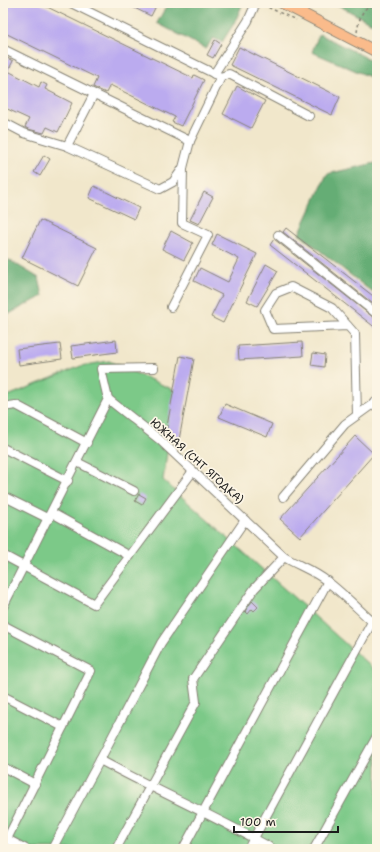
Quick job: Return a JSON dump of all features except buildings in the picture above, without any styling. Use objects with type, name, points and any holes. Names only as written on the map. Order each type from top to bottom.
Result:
[{"type":"main road","points":[[282,3],[377,52]]},
{"type":"street","points":[[71,3],[218,75],[229,74],[309,116]]},
{"type":"street","points":[[171,306],[208,235],[182,223],[183,168],[190,141],[218,75],[248,21],[256,3]]},
{"type":"street","points":[[3,49],[190,141]]},
{"type":"street","points":[[67,146],[94,94]]},
{"type":"street","points":[[3,122],[24,133],[67,146],[160,189],[173,182],[183,168]]},
{"type":"street","points":[[278,236],[377,314]]},
{"type":"street","points":[[348,326],[273,329],[265,310],[276,293],[291,287],[332,308],[348,326],[355,334],[357,415]]},
{"type":"street","points":[[3,607],[68,481],[108,399],[101,369],[154,368]]},
{"type":"street","name":"ЮЖНАЯ (СНТ ЯГОДКА)","points":[[108,399],[160,440],[284,557],[294,563],[306,567],[328,582],[374,624]]},
{"type":"street","points":[[283,497],[345,424],[377,401]]},
{"type":"street","points":[[3,407],[16,405],[87,443]]},
{"type":"street","points":[[3,448],[68,481]]},
{"type":"street","points":[[77,462],[134,491]]},
{"type":"street","points":[[3,555],[94,604],[193,471]]},
{"type":"street","points":[[3,496],[50,516],[130,556]]},
{"type":"street","points":[[52,849],[161,643],[245,520]]},
{"type":"street","points":[[116,849],[196,702],[193,679],[254,590],[284,557]]},
{"type":"street","points":[[184,849],[203,811],[251,727],[328,582]]},
{"type":"street","points":[[248,849],[374,624]]},
{"type":"street","points":[[3,625],[91,671],[35,784],[5,838],[26,849]]},
{"type":"street","points":[[3,696],[63,727]]},
{"type":"street","points":[[314,849],[377,736]]},
{"type":"street","points":[[100,760],[151,787],[203,811],[273,849]]},
{"type":"street","points":[[3,767],[35,784]]},
{"type":"path","points":[[358,42],[357,33],[360,18],[368,6],[377,7]]},
{"type":"green space","points":[[168,3],[243,3],[235,22],[222,42],[213,38],[206,49],[157,23]]},
{"type":"green space","points":[[334,3],[377,3],[377,26]]},
{"type":"green space","points":[[319,34],[377,63],[377,80],[312,52]]},
{"type":"green space","points":[[375,163],[377,164],[377,296],[299,234],[327,174]]},
{"type":"green space","points":[[3,258],[39,278],[43,296],[7,315],[6,356],[3,356]]},
{"type":"green space","points":[[109,361],[176,391],[163,480],[377,672],[377,849],[3,849],[3,398],[81,366]]}]
